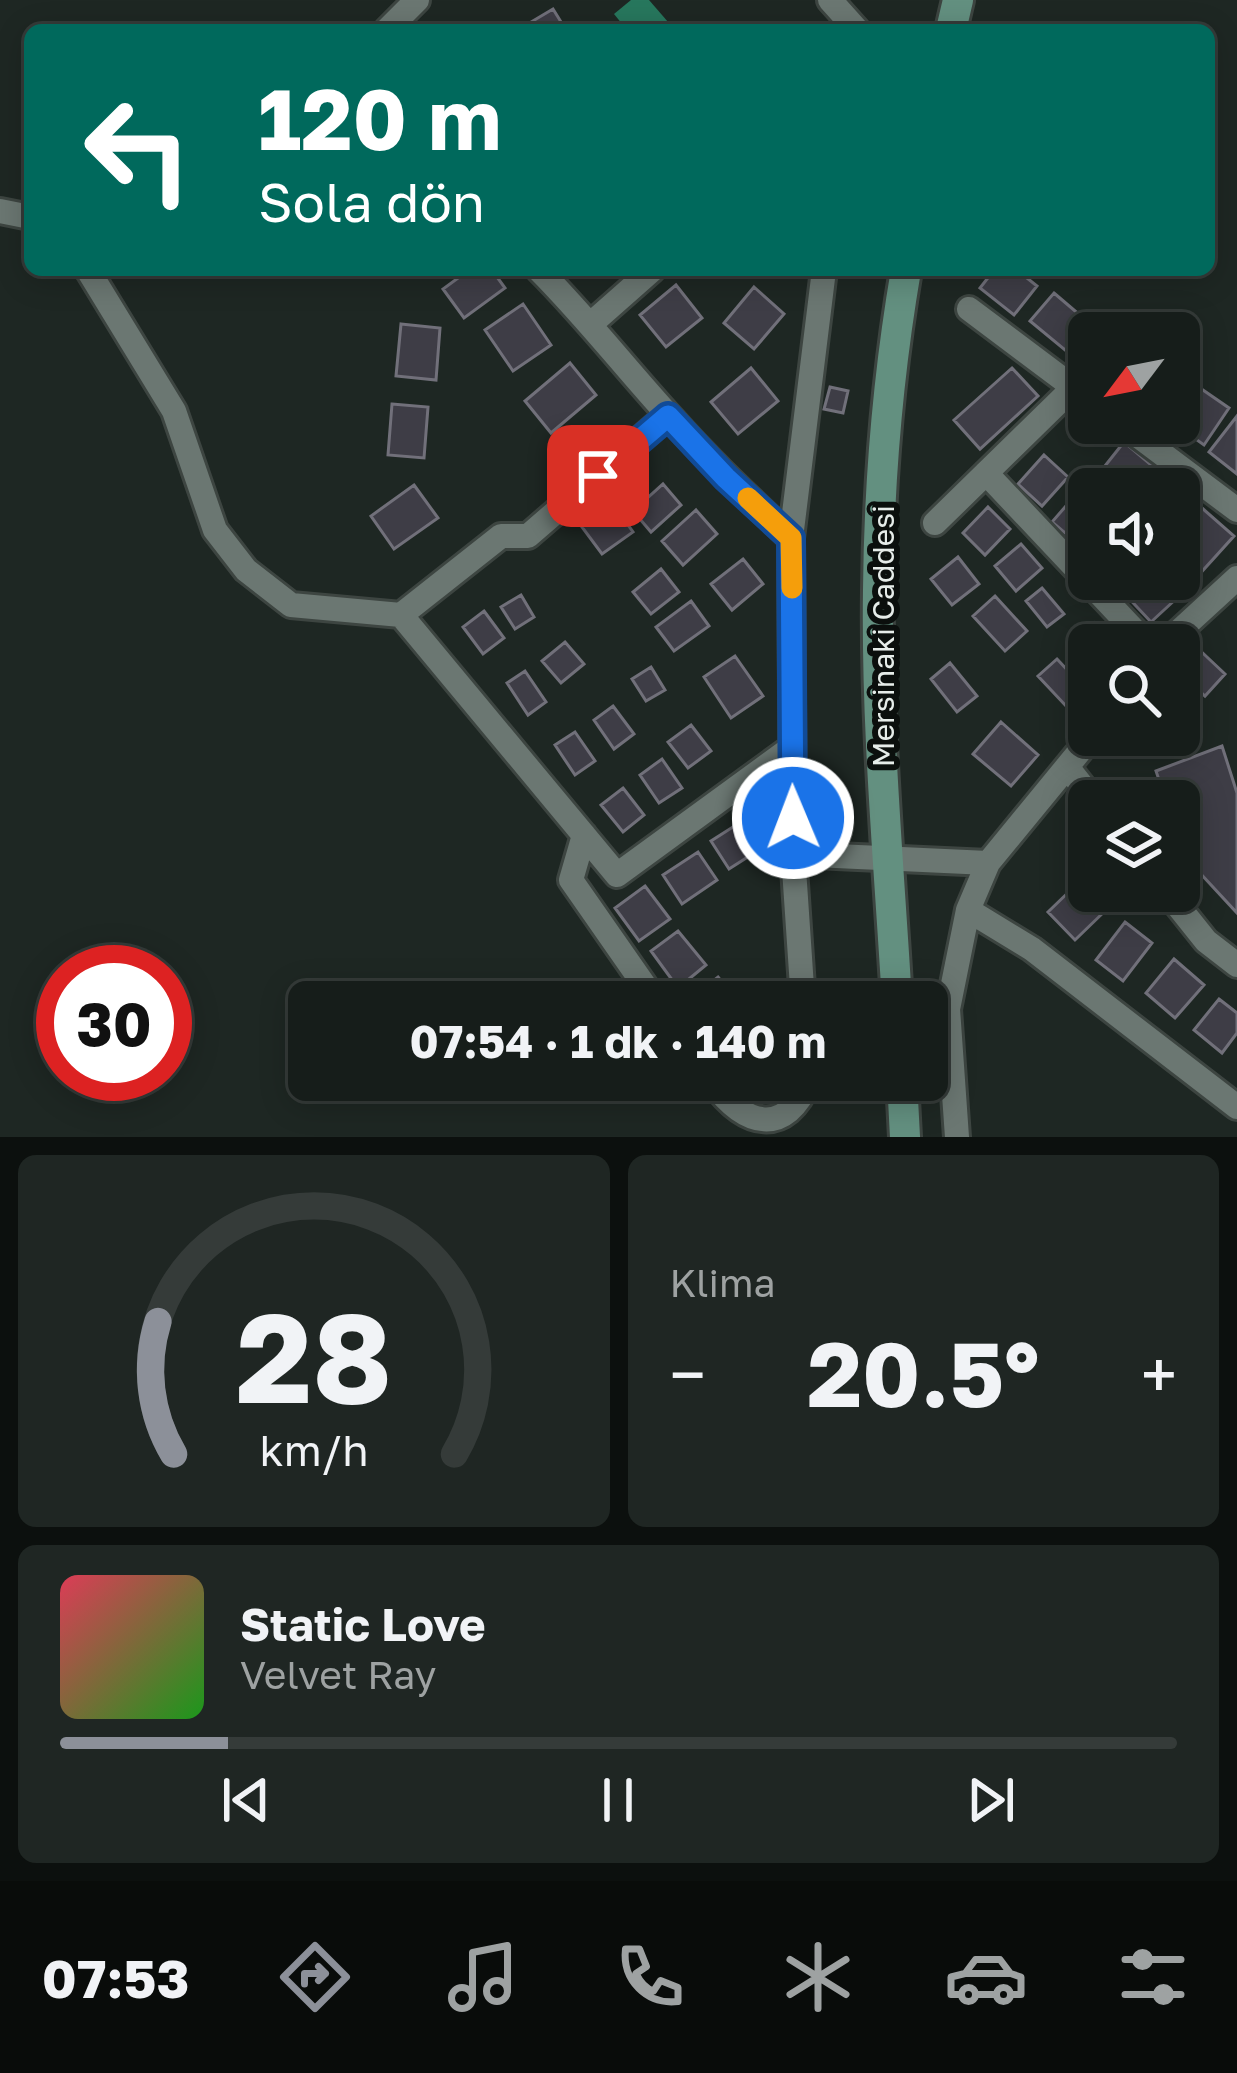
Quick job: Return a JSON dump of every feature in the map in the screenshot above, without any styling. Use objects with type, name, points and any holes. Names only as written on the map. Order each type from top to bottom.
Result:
[{"type":"street","points":[[392,24],[417,0]]},
{"type":"street","points":[[830,0],[852,24]]},
{"type":"street","points":[[92,276],[174,411],[215,530],[245,570],[291,605],[401,615],[501,536],[528,536],[668,416]]},
{"type":"street","points":[[545,276],[592,323],[726,478],[791,538]]},
{"type":"street","points":[[592,323],[645,276]]},
{"type":"street","points":[[802,981],[791,748],[791,538],[823,276]]},
{"type":"street","name":"Mersinaki Caddesi","points":[[896,981],[878,591],[894,343],[904,276]]},
{"type":"street","points":[[969,309],[1068,383]]},
{"type":"street","points":[[935,523],[1068,404]]},
{"type":"street","points":[[1149,444],[1237,510]]},
{"type":"street","points":[[986,473],[1128,624]]},
{"type":"street","points":[[1189,624],[1233,587]]},
{"type":"street","points":[[401,615],[617,875],[791,748]]},
{"type":"street","points":[[957,1137],[948,1009],[968,910],[988,863],[1077,756]]},
{"type":"street","points":[[1068,768],[1077,780]]},
{"type":"street","points":[[584,835],[571,880],[641,981]]},
{"type":"street","points":[[794,854],[988,863]]},
{"type":"street","points":[[968,910],[1032,949],[1237,1107]]},
{"type":"street","points":[[1183,912],[1206,941],[1237,965]]},
{"type":"street","points":[[728,1101],[741,1116],[764,1126],[779,1123],[802,1101]]},
{"type":"street","points":[[903,1101],[905,1137]]},
{"type":"shaded area","points":[[631,0],[649,0],[670,24],[622,24],[614,14]]},
{"type":"building","points":[[553,9],[562,24],[528,24]]},
{"type":"building","points":[[461,276],[496,276],[505,288],[464,318],[443,289]]},
{"type":"building","points":[[989,276],[1024,276],[1037,286],[1014,315],[980,288]]},
{"type":"building","points":[[676,285],[702,318],[666,347],[640,315]]},
{"type":"building","points":[[754,287],[784,314],[754,349],[724,323]]},
{"type":"building","points":[[1054,293],[1076,312],[1068,312],[1065,350],[1030,321]]},
{"type":"building","points":[[523,304],[551,345],[513,371],[485,330]]},
{"type":"building","points":[[401,324],[440,328],[436,380],[396,376]]},
{"type":"building","points":[[570,363],[596,395],[551,433],[525,401]]},
{"type":"building","points":[[751,368],[778,401],[738,434],[711,402]]},
{"type":"building","points":[[1012,368],[1038,396],[980,449],[954,420]]},
{"type":"building","points":[[830,387],[848,391],[843,413],[824,409]]},
{"type":"building","points":[[1200,388],[1229,408],[1204,445],[1200,442]]},
{"type":"building","points":[[392,404],[428,407],[424,458],[388,455]]},
{"type":"building","points":[[1237,416],[1237,474],[1209,452]]},
{"type":"building","points":[[1126,444],[1155,468],[1103,468]]},
{"type":"building","points":[[1044,455],[1068,477],[1042,506],[1018,484]]},
{"type":"building","points":[[663,484],[681,505],[651,532],[633,511]]},
{"type":"building","points":[[414,485],[438,518],[394,549],[371,516]]},
{"type":"building","points":[[613,504],[633,532],[602,554],[582,527]]},
{"type":"building","points":[[1068,504],[1068,535],[1052,522]]},
{"type":"building","points":[[988,507],[1010,529],[985,555],[963,533]]},
{"type":"building","points":[[696,510],[717,534],[683,565],[662,541]]},
{"type":"building","points":[[1200,510],[1234,536],[1200,574]]},
{"type":"building","points":[[1021,544],[1042,568],[1016,591],[995,566]]},
{"type":"building","points":[[958,557],[979,584],[952,605],[931,579]]},
{"type":"building","points":[[743,559],[763,584],[732,610],[711,584]]},
{"type":"building","points":[[661,569],[679,592],[651,614],[633,592]]},
{"type":"building","points":[[1042,588],[1064,614],[1047,627],[1026,601]]},
{"type":"building","points":[[521,595],[534,617],[515,629],[501,607]]},
{"type":"building","points":[[995,596],[1027,631],[1005,651],[973,616]]},
{"type":"building","points":[[1130,600],[1175,600],[1151,622]]},
{"type":"building","points":[[691,601],[709,626],[674,651],[656,627]]},
{"type":"building","points":[[484,611],[504,638],[483,654],[463,627]]},
{"type":"building","points":[[565,642],[584,664],[561,683],[542,661]]},
{"type":"building","points":[[1200,650],[1225,674],[1205,696],[1200,691]]},
{"type":"building","points":[[735,656],[763,696],[731,718],[704,677]]},
{"type":"building","points":[[1057,659],[1068,671],[1068,704],[1066,706],[1038,676]]},
{"type":"building","points":[[950,663],[977,696],[957,712],[931,679]]},
{"type":"building","points":[[651,667],[665,690],[646,701],[632,679]]},
{"type":"building","points":[[525,671],[546,702],[528,715],[507,683]]},
{"type":"building","points":[[613,706],[634,734],[614,749],[594,720]]},
{"type":"building","points":[[1001,722],[1038,755],[1011,786],[973,754]]},
{"type":"building","points":[[691,725],[711,751],[688,768],[668,742]]},
{"type":"building","points":[[575,732],[595,761],[575,775],[555,745]]},
{"type":"building","points":[[1222,746],[1237,793],[1237,913],[1200,873],[1200,780],[1159,780],[1156,771]]},
{"type":"building","points":[[662,759],[682,788],[659,803],[640,775]]},
{"type":"building","points":[[623,788],[644,815],[623,832],[601,805]]},
{"type":"building","points":[[747,818],[765,846],[729,869],[711,841]]},
{"type":"building","points":[[698,852],[717,880],[682,904],[663,875]]},
{"type":"building","points":[[645,886],[670,919],[639,941],[615,908]]},
{"type":"building","points":[[1068,893],[1068,912],[1104,912],[1075,940],[1048,912]]},
{"type":"building","points":[[1125,922],[1152,943],[1123,981],[1096,960]]},
{"type":"building","points":[[678,931],[706,965],[687,981],[673,981],[651,951]]},
{"type":"building","points":[[1174,959],[1204,985],[1175,1018],[1146,993]]},
{"type":"building","points":[[1219,999],[1237,1013],[1237,1033],[1222,1053],[1194,1030]]},
{"type":"slow traffic","points":[[748,498],[791,538],[792,588]]},
{"type":"route","points":[[598,476],[668,416],[791,538],[793,818]]}]
